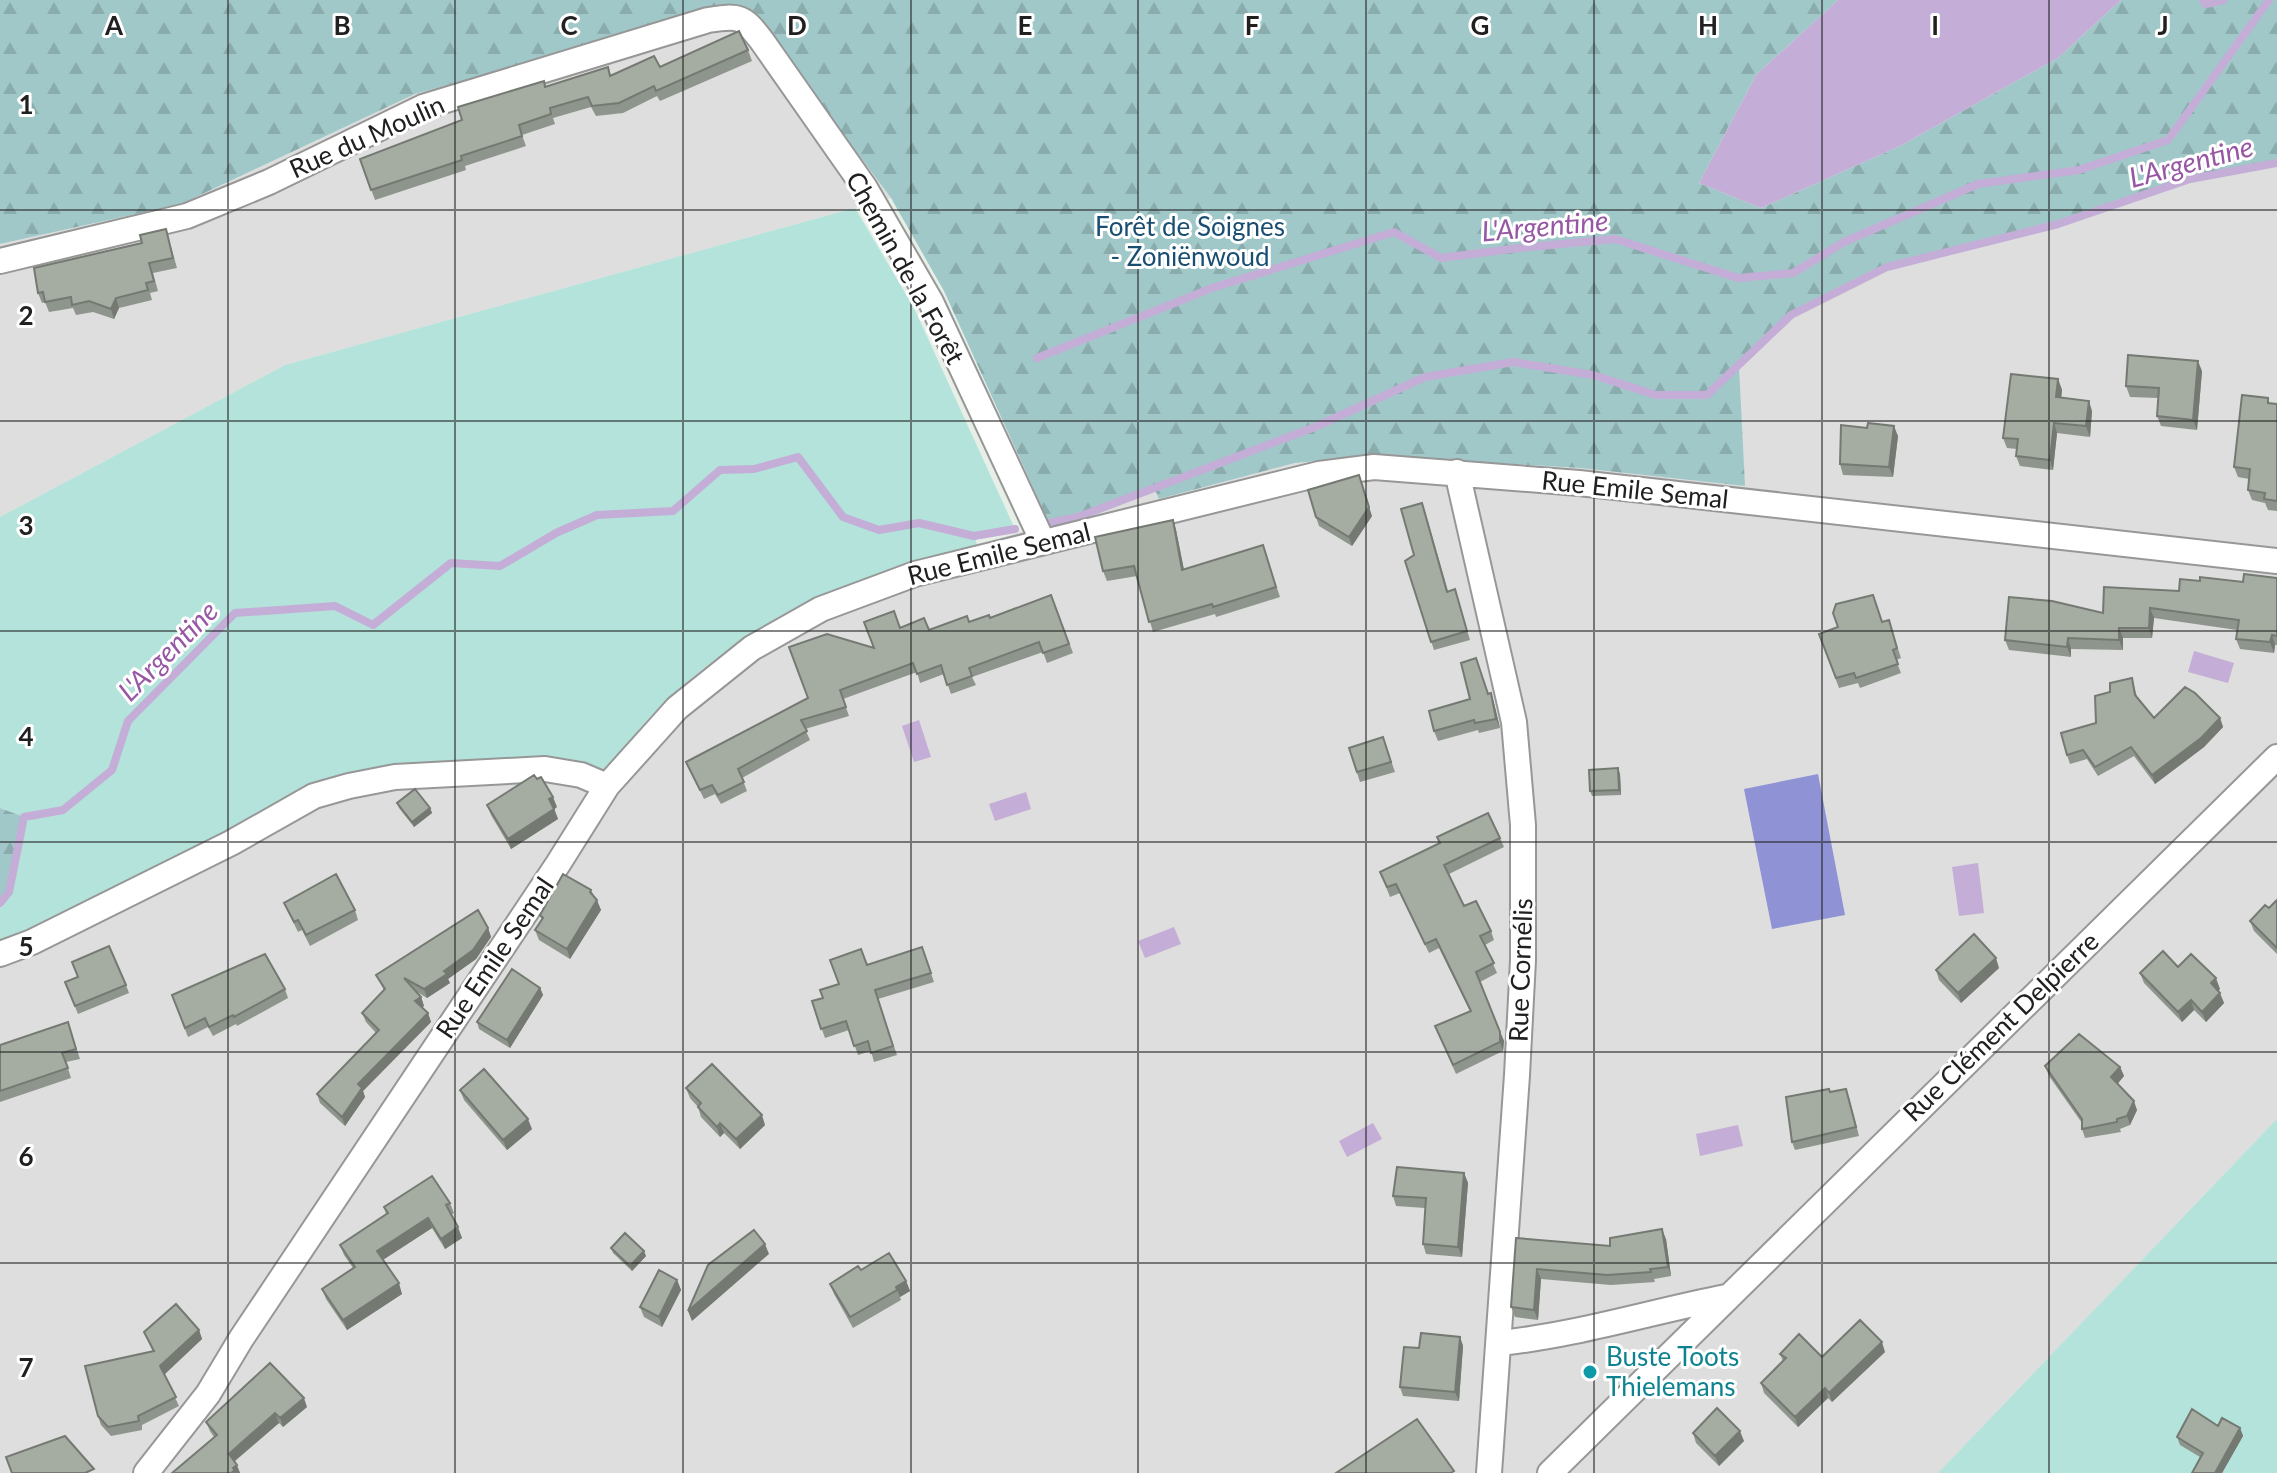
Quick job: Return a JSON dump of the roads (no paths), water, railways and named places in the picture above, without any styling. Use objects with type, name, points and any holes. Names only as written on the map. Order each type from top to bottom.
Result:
[{"type":"street","name":"Rue du Moulin","points":[[0,261],[187,216],[269,182],[423,107],[708,20],[734,16]]},
{"type":"street","name":"Chemin de la Forêt","points":[[734,16],[747,21],[865,188],[931,302],[1043,542]]},
{"type":"street","name":"Rue Emile Semal","points":[[146,1473],[208,1394],[241,1339],[607,786],[677,708],[752,648],[821,609],[915,574],[1319,474],[1374,467],[1457,472],[2277,561]]},
{"type":"street","name":"Rue Cornélis","points":[[1457,472],[1514,722],[1523,825],[1523,960],[1489,1473]]},
{"type":"street","name":"Rue Clément Delpierre","points":[[1550,1473],[2277,757]]},
{"type":"street","points":[[0,954],[32,942],[231,843],[314,796],[395,777],[545,769],[581,775],[607,786]]},
{"type":"street","points":[[1500,1343],[1583,1331],[1726,1297]]},
{"type":"waterway","points":[[2203,0],[2206,4],[2223,0]]},
{"type":"waterway","name":"L'Argentine","points":[[1037,358],[1212,288],[1394,232],[1441,258],[1615,239],[1738,278],[1793,273],[1844,242],[1978,184],[2079,170],[2168,140],[2269,0]]},
{"type":"waterway","name":"L'Argentine","points":[[1049,523],[1078,517],[1315,427],[1425,377],[1513,362],[1593,375],[1656,395],[1707,395],[1791,315],[1887,267],[2058,224],[2190,179],[2277,163]]},
{"type":"waterway","name":"L'Argentine","points":[[0,903],[9,892],[24,817],[63,810],[112,770],[128,721],[235,613],[335,606],[373,625],[451,563],[500,566],[556,533],[597,515],[673,511],[720,470],[754,469],[798,457],[843,517],[879,530],[919,523],[974,536],[1015,529]]},
{"type":"place","name":"Buste Toots Thielemans","points":[[1590,1372]]},
{"type":"park label","name":"Forêt de Soignes - Zoniënwoud","points":[[1190,242]]}]
